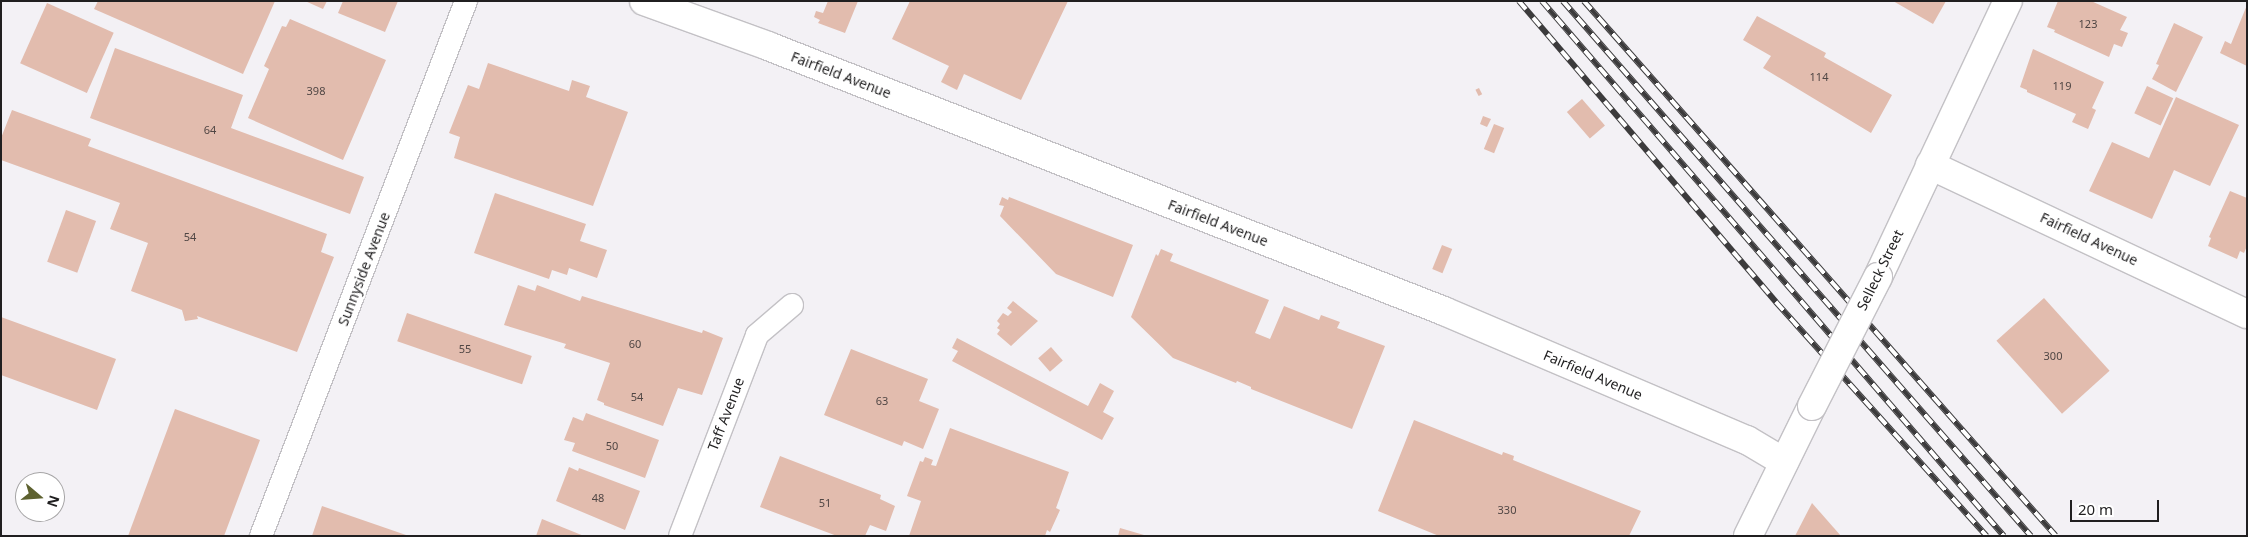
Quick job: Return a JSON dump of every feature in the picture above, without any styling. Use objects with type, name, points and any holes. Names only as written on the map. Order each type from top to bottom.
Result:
[{"type":"street","name":"Sunnyside Avenue","points":[[261,536],[466,1]]},
{"type":"street","name":"Fairfield Avenue","points":[[644,1],[768,46],[1444,312],[1747,440],[1784,462]]},
{"type":"street","name":"Selleck Street","points":[[1748,536],[1878,277],[2008,1]]},
{"type":"street","name":"Fairfield Avenue","points":[[1930,165],[2247,314]]},
{"type":"street","name":"Taff Avenue","points":[[680,536],[757,335],[792,305]]},
{"type":"building","points":[[98,1],[275,1],[243,74],[94,9]]},
{"type":"building","points":[[305,1],[327,1],[323,9]]},
{"type":"building","points":[[343,1],[398,1],[385,32],[338,13]]},
{"type":"building","points":[[828,1],[858,1],[845,33],[818,23],[820,20],[814,17],[816,11],[823,13]]},
{"type":"building","points":[[910,1],[1068,1],[1021,100],[964,74],[957,90],[941,82],[949,66],[892,39]]},
{"type":"building","points":[[1893,1],[1946,1],[1933,24]]},
{"type":"building","points":[[2058,1],[2091,1],[2127,17],[2120,30],[2128,33],[2122,47],[2114,44],[2109,57],[2047,27]]},
{"type":"building","points":[[47,3],[114,33],[87,93],[20,63]]},
{"type":"building","points":[[2247,5],[2247,66],[2220,53],[2225,41],[2231,44]]},
{"type":"building","points":[[1757,16],[1826,53],[1824,57],[1892,95],[1871,133],[1763,68],[1771,56],[1743,40]]},
{"type":"building","points":[[290,19],[386,60],[343,160],[248,118],[269,69],[264,66],[282,26],[286,27]]},
{"type":"building","points":[[2174,23],[2203,37],[2176,92],[2152,79],[2159,65],[2156,64]]},
{"type":"building","points":[[115,48],[243,95],[231,128],[364,177],[350,214],[90,118]]},
{"type":"building","points":[[2033,49],[2104,82],[2092,108],[2096,110],[2088,129],[2072,122],[2076,114],[2020,87]]},
{"type":"building","points":[[488,63],[569,91],[572,80],[590,86],[586,97],[628,112],[593,206],[454,158],[460,137],[449,133],[468,85],[479,89]]},
{"type":"building","points":[[2147,86],[2173,98],[2161,125],[2134,113]]},
{"type":"building","points":[[1479,88],[1482,94],[1479,96],[1475,90]]},
{"type":"building","points":[[2176,97],[2239,125],[2210,186],[2174,170],[2152,219],[2089,191],[2112,142],[2149,158]]},
{"type":"building","points":[[1582,99],[1605,125],[1590,139],[1567,112]]},
{"type":"building","points":[[12,110],[91,139],[88,146],[327,234],[321,252],[334,257],[297,352],[197,316],[198,319],[185,321],[182,310],[131,291],[148,243],[110,229],[120,203],[1,160],[1,138]]},
{"type":"building","points":[[1483,116],[1491,119],[1487,127],[1480,124]]},
{"type":"building","points":[[1494,124],[1504,128],[1494,153],[1484,149]]},
{"type":"building","points":[[2230,191],[2247,198],[2247,246],[2244,253],[2240,251],[2237,259],[2208,246],[2211,238],[2209,237]]},
{"type":"building","points":[[495,193],[586,224],[580,241],[607,250],[597,278],[569,268],[567,275],[552,270],[549,279],[474,253]]},
{"type":"building","points":[[1002,197],[1008,200],[1009,197],[1133,245],[1113,297],[1056,274],[1000,216],[1004,206],[999,205]]},
{"type":"building","points":[[66,210],[96,221],[77,273],[47,262]]},
{"type":"building","points":[[1442,245],[1452,249],[1442,273],[1432,269]]},
{"type":"building","points":[[1161,249],[1173,254],[1170,261],[1269,300],[1255,333],[1270,339],[1284,306],[1319,320],[1321,315],[1340,322],[1337,328],[1385,346],[1352,429],[1251,389],[1251,387],[1237,381],[1236,383],[1173,358],[1131,317],[1156,254],[1158,256]]},
{"type":"building","points":[[518,285],[535,291],[537,285],[580,301],[582,296],[702,333],[703,330],[723,338],[702,395],[678,388],[663,426],[604,405],[604,403],[597,400],[610,363],[564,348],[566,344],[504,325]]},
{"type":"building","points":[[2044,298],[2110,371],[2062,414],[1996,341]]},
{"type":"building","points":[[1013,301],[1038,321],[1011,346],[997,334],[1000,330],[997,328],[1000,324],[997,321],[1003,313],[1008,316],[1012,312],[1007,308]]},
{"type":"building","points":[[407,313],[532,356],[522,384],[397,341]]},
{"type":"building","points":[[1,317],[116,359],[97,410],[1,375]]},
{"type":"building","points":[[957,338],[1088,406],[1100,383],[1114,391],[1103,412],[1114,418],[1102,440],[952,361],[958,351],[952,348]]},
{"type":"building","points":[[1051,347],[1063,361],[1050,372],[1038,358]]},
{"type":"building","points":[[851,349],[928,379],[919,401],[939,409],[923,449],[904,441],[902,446],[824,415]]},
{"type":"building","points":[[175,409],[260,440],[224,536],[128,536]]},
{"type":"building","points":[[586,413],[659,440],[645,478],[572,451],[575,443],[564,440],[573,417],[583,421]]},
{"type":"building","points":[[1414,420],[1502,455],[1503,452],[1514,456],[1513,460],[1641,511],[1629,536],[1439,536],[1378,511]]},
{"type":"building","points":[[950,428],[1069,472],[1056,508],[1060,510],[1050,532],[1047,530],[1045,536],[909,536],[921,501],[907,496],[920,461],[923,462],[925,457],[933,460],[931,465],[936,466]]},
{"type":"building","points":[[780,456],[881,495],[880,499],[895,506],[886,531],[870,525],[865,536],[837,536],[760,507]]},
{"type":"building","points":[[569,467],[578,471],[579,468],[640,491],[625,530],[556,501]]},
{"type":"building","points":[[1812,503],[1841,536],[1795,536]]},
{"type":"building","points":[[322,506],[406,535],[406,536],[312,536]]},
{"type":"building","points":[[542,519],[584,536],[536,536]]},
{"type":"building","points":[[1120,528],[1144,535],[1144,536],[1118,536]]},
{"type":"railway","points":[[1519,1],[1776,302],[1987,536]]},
{"type":"railway","points":[[1542,1],[2004,536]]},
{"type":"railway","points":[[1563,1],[2031,536]]},
{"type":"railway","points":[[1584,1],[2056,536]]}]
